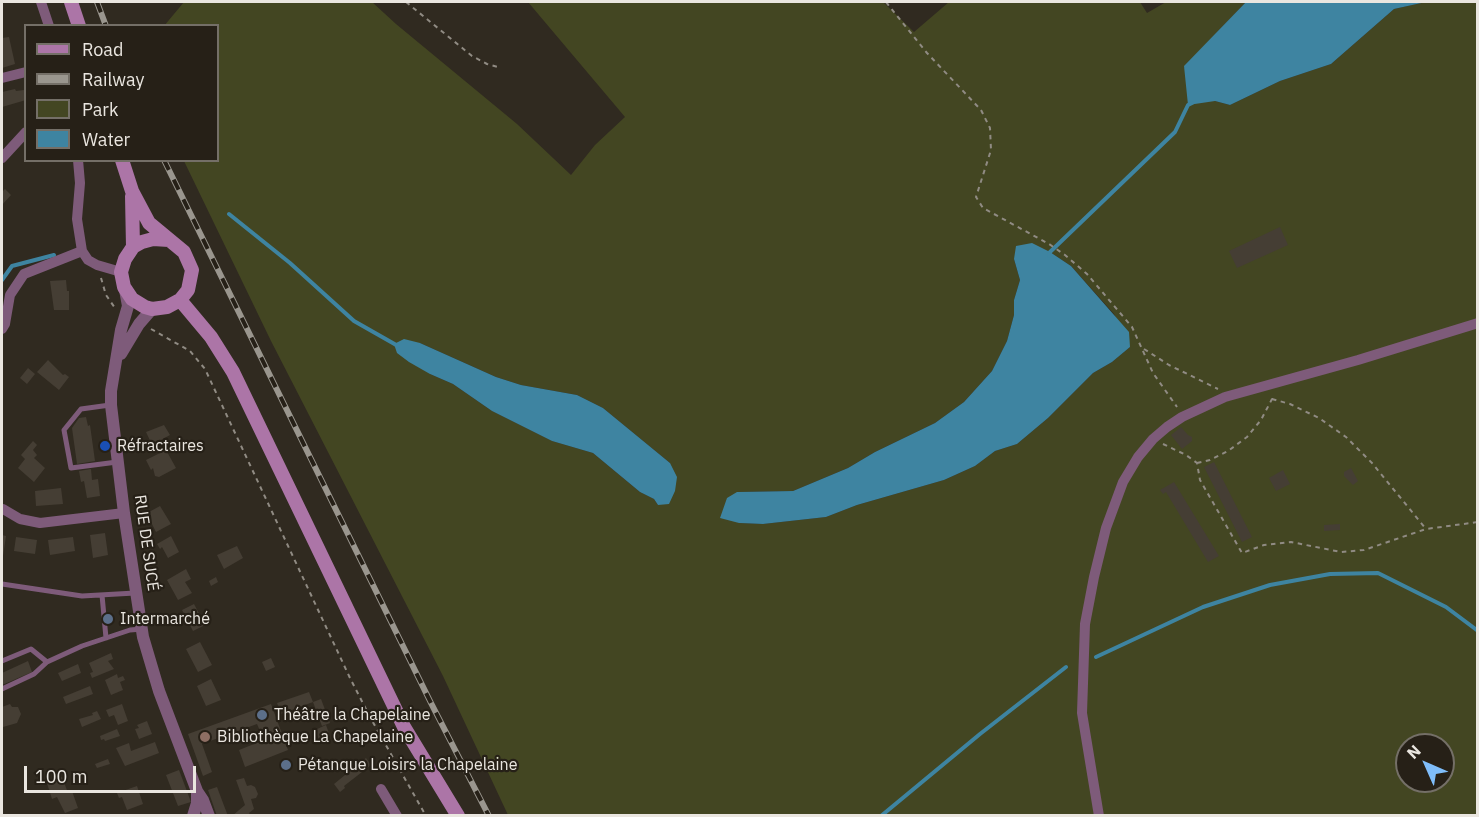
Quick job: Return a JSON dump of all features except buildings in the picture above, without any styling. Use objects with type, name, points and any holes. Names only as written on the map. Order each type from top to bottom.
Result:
[{"type":"main road","points":[[71,2],[78,24]]},
{"type":"main road","points":[[123,162],[132,191],[149,223],[184,252],[192,270],[188,290],[180,300],[167,307],[152,309],[138,304],[124,287],[121,272],[125,258],[133,247],[142,242],[153,238],[169,240]]},
{"type":"main road","points":[[132,191],[133,247]]},
{"type":"main road","points":[[180,300],[211,337],[233,372],[404,727],[458,816]]},
{"type":"street","points":[[41,2],[48,24]]},
{"type":"street","points":[[2,78],[24,72]]},
{"type":"street","points":[[2,158],[24,134]]},
{"type":"street","points":[[78,162],[80,183],[77,219],[82,251],[88,260],[100,267],[121,272]]},
{"type":"street","points":[[2,329],[10,295],[24,274],[82,251]]},
{"type":"street","name":"RUE DE SUCÉ","points":[[124,287],[127,299],[126,316],[121,330],[111,391],[111,405],[136,593],[151,668],[208,816]]},
{"type":"street","name":"RUE DE SUCÉ","points":[[117,363],[139,324],[152,309]]},
{"type":"street","points":[[1099,816],[1082,714],[1085,624],[1106,528],[1123,482],[1138,457],[1153,439],[1182,417],[1233,395],[1478,323]]},
{"type":"street","points":[[3,509],[20,519],[40,523],[124,513]]},
{"type":"street","points":[[381,789],[397,816]]},
{"type":"street","name":"RUE DE SUCÉ","points":[[193,816],[197,803],[197,791]]},
{"type":"lane","points":[[111,405],[81,409],[64,430],[71,468],[118,462]]},
{"type":"lane","points":[[2,584],[82,596],[136,593]]},
{"type":"lane","points":[[102,595],[106,638]]},
{"type":"lane","points":[[2,689],[34,674],[47,662],[89,643],[142,629]]},
{"type":"lane","points":[[2,661],[31,649],[47,662]]},
{"type":"path","points":[[406,2],[466,52],[487,64],[498,67]]},
{"type":"path","points":[[886,2],[927,53],[981,110],[990,128],[992,150],[976,197],[983,208],[1061,252],[1087,274],[1131,327],[1154,373],[1182,417]]},
{"type":"path","points":[[100,267],[106,295],[114,307],[126,316]]},
{"type":"path","points":[[139,324],[183,345],[195,355],[205,369],[350,678],[426,816]]},
{"type":"path","points":[[1142,348],[1169,365],[1233,395]]},
{"type":"path","points":[[1197,463],[1210,460],[1228,451],[1247,437],[1261,420],[1272,399],[1270,384]]},
{"type":"path","points":[[1272,399],[1290,404],[1319,418],[1346,437],[1372,463],[1426,529]]},
{"type":"path","points":[[1153,439],[1197,463],[1200,480],[1242,553],[1264,545],[1291,542],[1341,552],[1364,550],[1426,529],[1478,522]]},
{"type":"green space","points":[[184,2],[372,2],[517,124],[571,175],[595,145],[625,117],[528,2],[883,2],[914,32],[949,2],[1140,2],[1147,13],[1166,2],[1246,2],[1184,67],[1215,101],[1230,105],[1280,81],[1331,64],[1394,9],[1426,2],[1477,2],[1477,815],[508,815],[443,676],[271,341],[184,162],[219,162],[219,24],[166,24]],"holes":[[[1050,252],[1071,266],[1114,314],[1130,347],[1112,362],[1093,373],[1048,418],[1017,444],[995,451],[975,466],[944,480],[857,505],[826,517],[763,524],[739,523],[737,492],[793,491],[848,468],[875,452],[935,423],[964,402],[992,371],[1007,341],[1020,280],[1014,259]],[[420,343],[496,377],[521,385],[577,395],[603,408],[670,463],[658,505],[654,499],[640,492],[593,453],[552,441],[492,411],[453,384],[430,374]]]},
{"type":"water","points":[[1246,2],[1426,2],[1394,9],[1331,64],[1280,81],[1230,105],[1215,101],[1188,105],[1184,66]]},
{"type":"water","points":[[1032,243],[1071,266],[1129,332],[1130,347],[1112,362],[1093,373],[1048,418],[1017,444],[995,451],[975,466],[944,480],[857,505],[826,517],[763,524],[739,523],[720,518],[727,498],[737,492],[793,491],[848,468],[875,452],[935,423],[964,402],[992,371],[1007,341],[1020,280],[1014,259],[1016,246]]},
{"type":"water","points":[[404,339],[420,343],[496,377],[521,385],[577,395],[603,408],[670,463],[677,477],[675,491],[669,504],[658,505],[654,499],[640,492],[593,453],[552,441],[492,411],[453,384],[409,362],[397,353],[394,344]]},
{"type":"waterway","points":[[1049,256],[1050,252],[1175,132],[1188,105],[1192,103]]},
{"type":"waterway","points":[[229,214],[290,263],[354,321],[398,346]]},
{"type":"waterway","points":[[2,280],[12,266],[54,255]]},
{"type":"waterway","points":[[1096,657],[1203,607],[1270,585],[1330,574],[1378,573],[1446,607],[1478,631]]},
{"type":"waterway","points":[[881,816],[1066,667]]},
{"type":"railway","points":[[97,2],[105,24]]},
{"type":"railway","points":[[165,162],[431,703],[489,816]]},
{"type":"place","name":"Réfractaires","points":[[105,446]]},
{"type":"place","name":"Intermarché","points":[[108,619]]},
{"type":"place","name":"Théâtre la Chapelaine","points":[[262,715]]},
{"type":"place","name":"Bibliothèque La Chapelaine","points":[[205,737]]},
{"type":"place","name":"Pétanque Loisirs la Chapelaine","points":[[286,765]]}]
